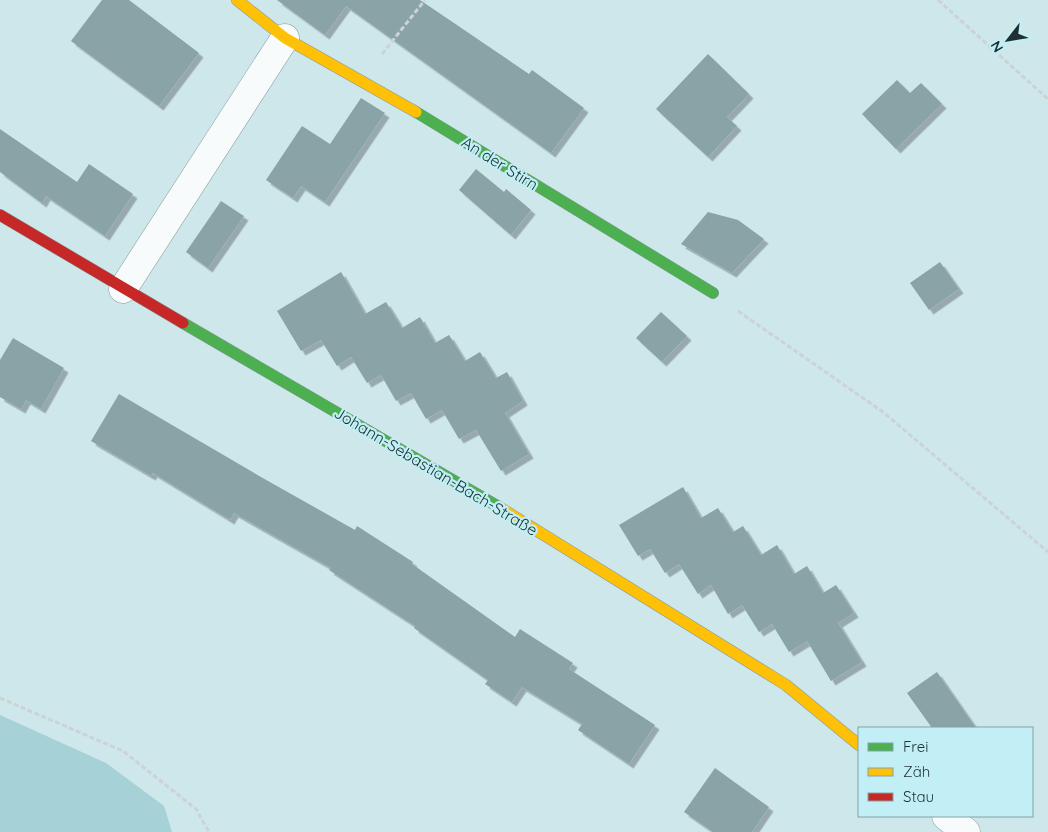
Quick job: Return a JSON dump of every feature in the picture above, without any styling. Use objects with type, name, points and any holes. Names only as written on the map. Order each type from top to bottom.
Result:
[{"type":"street","name":"An der Stirn","points":[[237,0],[285,38],[400,102],[713,294]]},
{"type":"street","points":[[123,288],[285,38]]},
{"type":"street","name":"Johann-Sebastian-Bach-Straße","points":[[0,215],[467,487],[786,686],[858,745]]},
{"type":"street","points":[[947,817],[966,832]]},
{"type":"path","points":[[362,80],[425,0]]},
{"type":"path","points":[[938,0],[1048,99]]},
{"type":"path","points":[[713,294],[883,412],[1048,552]]},
{"type":"path","points":[[0,698],[124,751],[196,809],[209,832]]},
{"type":"shaded area","points":[[0,715],[106,763],[164,806],[172,832],[0,832]]},
{"type":"building","points":[[102,0],[129,0],[199,53],[159,106],[71,41]]},
{"type":"building","points":[[277,0],[420,0],[529,74],[532,70],[584,108],[551,153],[346,6],[325,35]]},
{"type":"building","points":[[708,54],[749,94],[727,117],[737,126],[708,157],[656,109]]},
{"type":"building","points":[[897,80],[910,93],[921,83],[942,104],[896,149],[862,114]]},
{"type":"building","points":[[361,98],[385,113],[325,202],[301,186],[293,198],[266,180],[302,126],[330,144]]},
{"type":"building","points":[[0,129],[77,182],[89,164],[133,194],[105,236],[46,196],[42,203],[0,172]]},
{"type":"building","points":[[476,169],[504,192],[506,189],[531,210],[511,235],[459,190]]},
{"type":"building","points":[[221,201],[244,216],[208,268],[186,252]]},
{"type":"building","points":[[708,212],[738,220],[764,239],[732,273],[681,244]]},
{"type":"building","points":[[940,262],[959,289],[929,310],[910,283]]},
{"type":"building","points":[[341,272],[365,314],[386,302],[402,328],[420,317],[435,343],[449,335],[465,361],[480,352],[496,378],[507,372],[523,401],[505,413],[529,454],[501,471],[476,430],[459,439],[442,410],[426,419],[411,393],[396,401],[381,375],[367,383],[351,357],[337,366],[321,340],[301,351],[277,311]]},
{"type":"building","points":[[661,312],[687,336],[662,362],[636,338]]},
{"type":"building","points":[[13,338],[64,368],[41,409],[26,400],[21,409],[0,397],[0,360]]},
{"type":"building","points":[[119,394],[355,530],[357,526],[413,562],[412,564],[515,637],[520,629],[573,663],[569,669],[655,725],[629,764],[578,730],[582,724],[522,687],[512,702],[485,684],[488,680],[414,628],[415,626],[329,570],[331,568],[234,513],[230,520],[153,473],[151,476],[91,441]]},
{"type":"building","points":[[683,487],[701,518],[718,508],[733,532],[743,526],[761,555],[777,545],[794,574],[807,566],[823,593],[836,585],[854,613],[838,623],[862,662],[831,681],[807,641],[789,652],[772,624],[759,632],[742,605],[728,614],[711,585],[698,594],[679,564],[665,573],[650,549],[638,556],[619,525]]},
{"type":"building","points":[[937,672],[975,727],[931,727],[907,693]]},
{"type":"building","points":[[715,768],[769,807],[752,832],[713,832],[684,812]]},
{"type":"traffic: fast","points":[[416,112],[713,293]]},
{"type":"traffic: fast","points":[[183,323],[499,507]]},
{"type":"traffic: slow","points":[[237,0],[285,38],[416,112]]},
{"type":"traffic: slow","points":[[499,507],[786,685],[858,744]]},
{"type":"traffic: jam","points":[[0,215],[183,323]]}]
